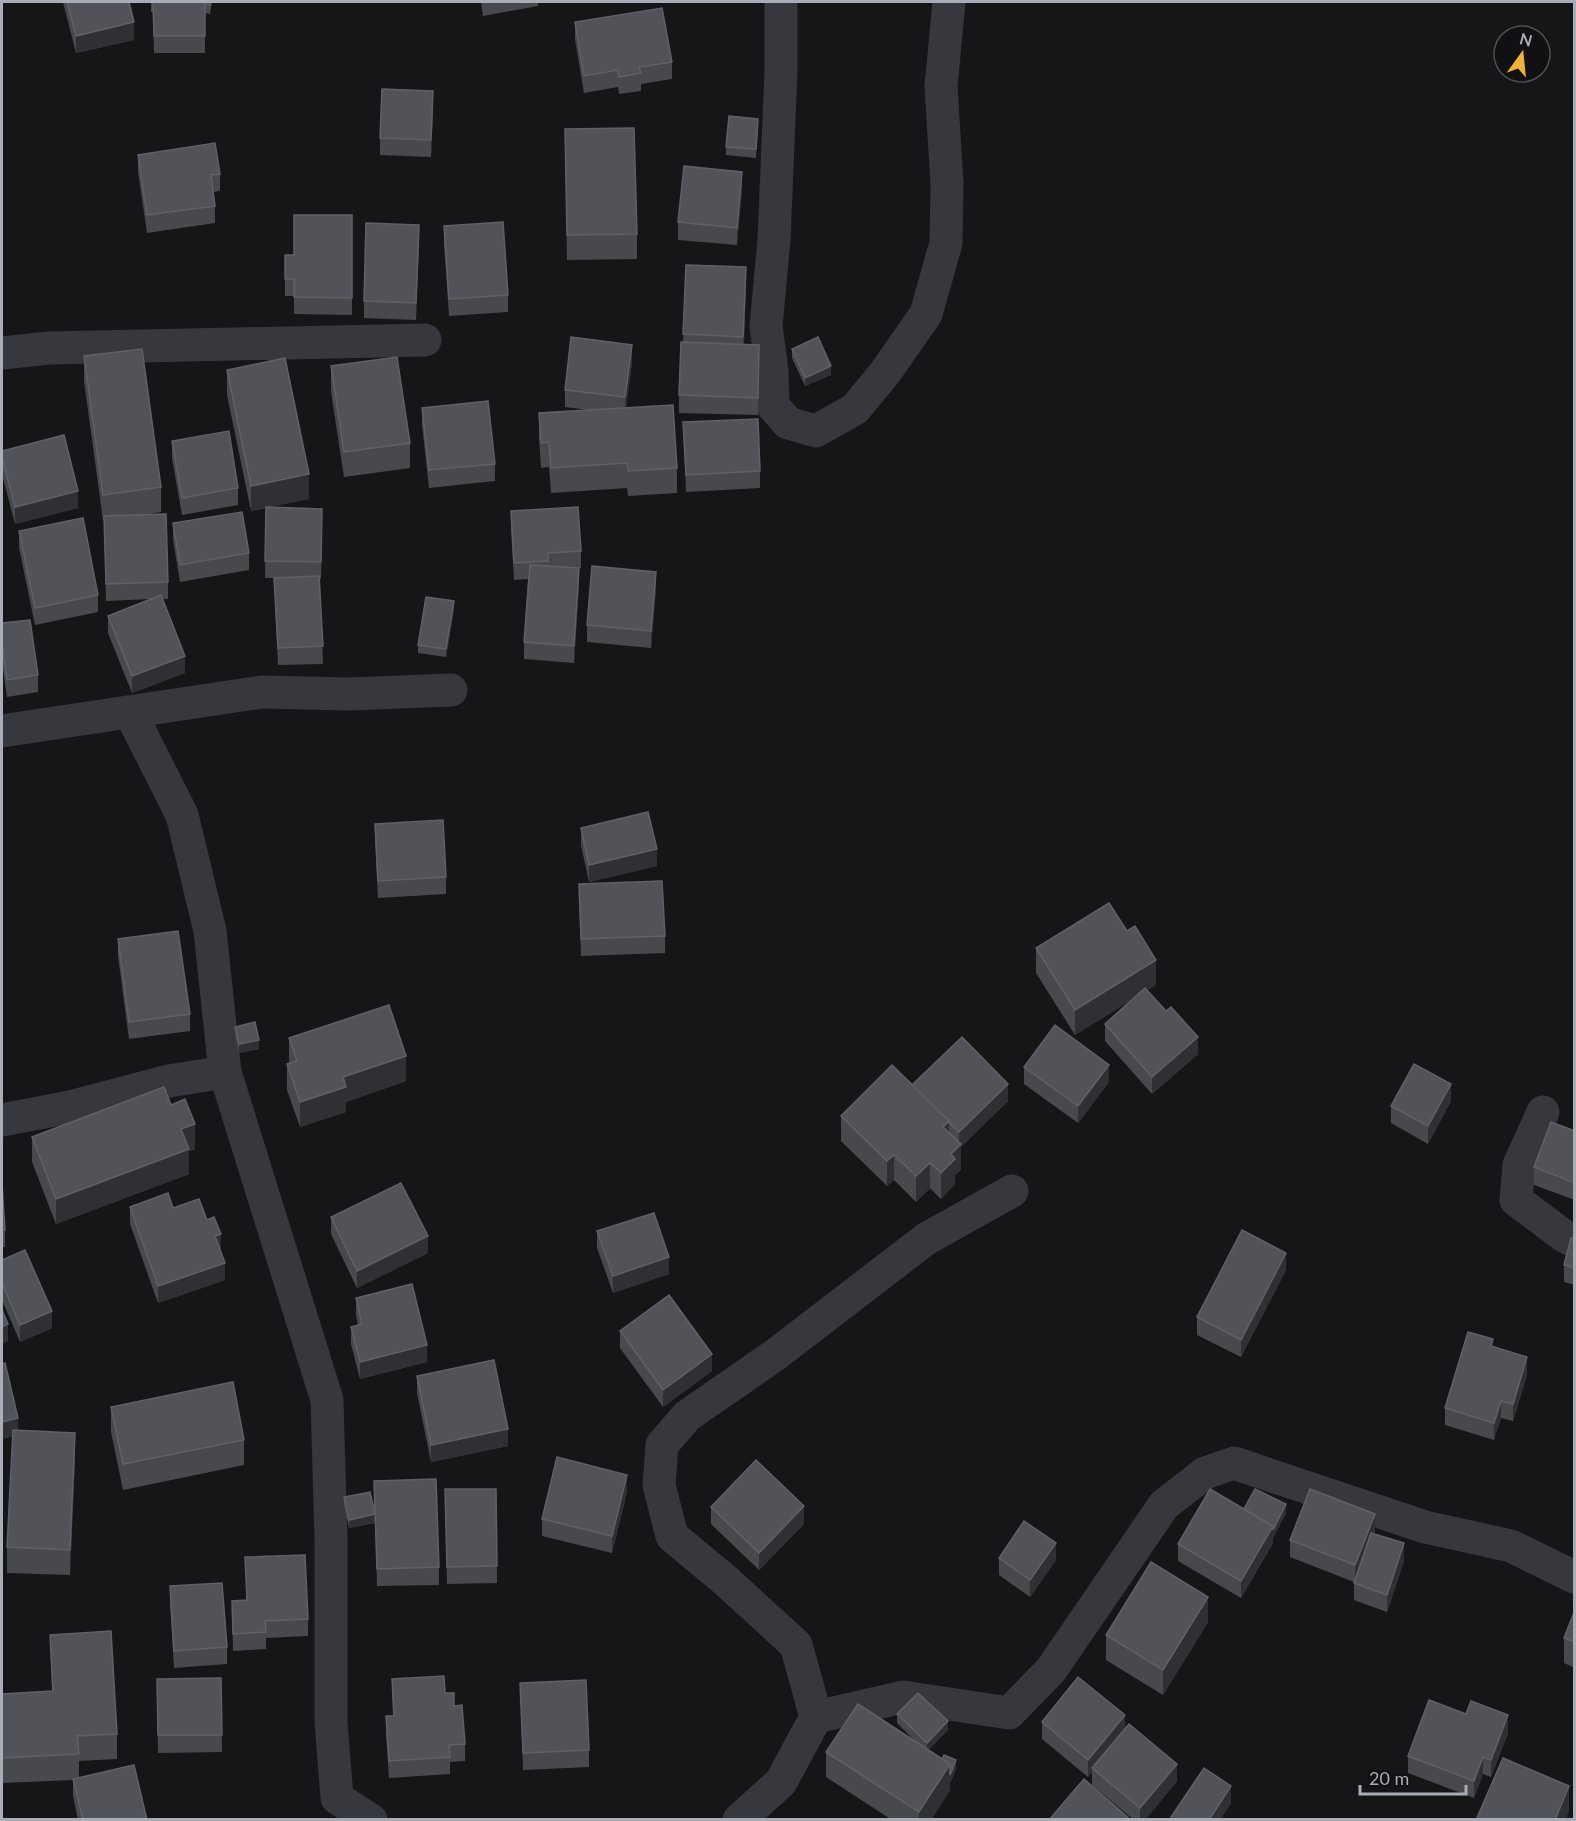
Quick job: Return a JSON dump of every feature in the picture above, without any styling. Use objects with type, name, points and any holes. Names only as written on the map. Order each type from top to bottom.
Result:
[{"type":"street","points":[[781,2],[781,71],[774,240],[766,326],[772,371],[773,406],[788,423],[816,431],[855,409],[884,374],[926,314],[945,243],[947,184],[941,86],[948,2]]},
{"type":"street","points":[[2,352],[49,348],[425,340]]},
{"type":"street","points":[[2,731],[262,692],[349,694],[451,690]]},
{"type":"street","points":[[130,712],[182,814],[210,931],[225,1072],[327,1400],[331,1539],[331,1722],[337,1798],[371,1820]]},
{"type":"street","points":[[2,1120],[70,1107],[169,1081],[225,1072]]},
{"type":"street","points":[[1543,1112],[1519,1165],[1516,1200],[1564,1236],[1575,1240]]},
{"type":"street","points":[[739,1820],[781,1782],[816,1717],[796,1645],[725,1580],[672,1536],[659,1485],[662,1445],[687,1416],[775,1355],[926,1239],[1012,1191]]},
{"type":"street","points":[[816,1717],[903,1697],[1009,1713],[1051,1670],[1164,1505],[1205,1473],[1234,1463],[1425,1527],[1511,1546],[1575,1577]]},
{"type":"building","points":[[67,2],[129,2],[134,22],[76,36]]},
{"type":"building","points":[[153,2],[205,2],[205,36],[154,36]]},
{"type":"building","points":[[662,8],[672,62],[639,67],[641,73],[619,77],[618,70],[584,76],[575,22]]},
{"type":"building","points":[[382,89],[433,91],[431,140],[380,138]]},
{"type":"building","points":[[729,116],[758,119],[756,149],[726,147]]},
{"type":"building","points":[[634,128],[637,234],[567,235],[565,129]]},
{"type":"building","points":[[215,143],[220,174],[211,175],[215,206],[147,215],[138,155]]},
{"type":"building","points":[[684,166],[742,172],[737,228],[678,222]]},
{"type":"building","points":[[294,215],[352,215],[352,298],[294,297],[294,279],[285,279],[285,255],[294,255]]},
{"type":"building","points":[[503,222],[508,295],[449,299],[444,226]]},
{"type":"building","points":[[366,223],[419,225],[416,303],[364,301]]},
{"type":"building","points":[[686,265],[746,267],[743,337],[683,334]]},
{"type":"building","points":[[571,337],[632,345],[625,397],[565,390]]},
{"type":"building","points":[[818,337],[831,366],[805,378],[792,349]]},
{"type":"building","points":[[681,342],[759,345],[758,398],[679,395]]},
{"type":"building","points":[[142,349],[161,487],[103,495],[84,356]]},
{"type":"building","points":[[397,357],[410,443],[344,452],[331,366]]},
{"type":"building","points":[[285,358],[309,474],[251,486],[227,370]]},
{"type":"building","points":[[488,401],[495,464],[429,470],[422,408]]},
{"type":"building","points":[[673,405],[677,468],[628,471],[627,463],[551,468],[549,442],[541,443],[539,413]]},
{"type":"building","points":[[758,419],[760,471],[686,475],[683,422]]},
{"type":"building","points":[[229,431],[238,488],[182,498],[172,441]]},
{"type":"building","points":[[64,435],[78,491],[15,507],[2,451]]},
{"type":"building","points":[[266,507],[322,509],[321,562],[265,561]]},
{"type":"building","points":[[578,507],[581,551],[548,553],[548,561],[514,563],[511,511]]},
{"type":"building","points":[[242,512],[249,553],[180,565],[173,523]]},
{"type":"building","points":[[166,514],[168,582],[106,584],[104,516]]},
{"type":"building","points":[[83,518],[98,595],[35,608],[19,531]]},
{"type":"building","points":[[530,565],[579,568],[574,646],[524,642]]},
{"type":"building","points":[[592,566],[656,572],[651,631],[587,625]]},
{"type":"building","points":[[319,576],[323,646],[278,648],[274,578]]},
{"type":"building","points":[[161,595],[185,656],[132,676],[108,616]]},
{"type":"building","points":[[426,597],[454,601],[446,649],[418,645]]},
{"type":"building","points":[[30,620],[38,675],[7,680],[2,644],[2,623]]},
{"type":"building","points":[[648,812],[657,849],[589,865],[581,828]]},
{"type":"building","points":[[443,820],[446,877],[378,881],[375,824]]},
{"type":"building","points":[[662,881],[665,936],[581,939],[579,884]]},
{"type":"building","points":[[1109,903],[1127,931],[1135,926],[1156,960],[1075,1010],[1036,948]]},
{"type":"building","points":[[178,931],[190,1014],[129,1022],[118,939]]},
{"type":"building","points":[[1145,988],[1166,1011],[1171,1007],[1198,1037],[1152,1077],[1105,1024]]},
{"type":"building","points":[[389,1005],[406,1056],[343,1077],[346,1087],[300,1102],[287,1064],[297,1061],[289,1038]]},
{"type":"building","points":[[255,1022],[259,1040],[239,1044],[235,1027]]},
{"type":"building","points":[[1055,1025],[1109,1065],[1078,1106],[1024,1067]]},
{"type":"building","points":[[962,1037],[1008,1084],[959,1132],[912,1085]]},
{"type":"building","points":[[1414,1064],[1451,1084],[1428,1126],[1391,1106]]},
{"type":"building","points":[[892,1065],[949,1121],[943,1127],[961,1144],[951,1154],[955,1159],[941,1173],[930,1163],[916,1176],[894,1155],[887,1161],[841,1116]]},
{"type":"building","points":[[164,1087],[171,1105],[185,1099],[195,1124],[181,1129],[189,1149],[56,1199],[32,1137]]},
{"type":"building","points":[[1551,1122],[1575,1131],[1575,1183],[1534,1167]]},
{"type":"building","points":[[2,1183],[5,1230],[2,1230]]},
{"type":"building","points":[[401,1183],[428,1236],[357,1271],[331,1217]]},
{"type":"building","points":[[168,1193],[173,1208],[199,1199],[207,1220],[214,1217],[221,1234],[215,1236],[225,1263],[158,1286],[130,1207]]},
{"type":"building","points":[[654,1213],[669,1257],[613,1276],[597,1231]]},
{"type":"building","points":[[1242,1230],[1286,1253],[1241,1340],[1197,1317]]},
{"type":"building","points":[[1571,1238],[1575,1239],[1575,1268],[1564,1265]]},
{"type":"building","points":[[25,1250],[52,1311],[20,1325],[2,1283],[2,1260]]},
{"type":"building","points":[[412,1284],[427,1345],[360,1362],[351,1327],[362,1324],[356,1298]]},
{"type":"building","points":[[669,1295],[712,1354],[663,1390],[620,1331]]},
{"type":"building","points":[[2,1310],[8,1324],[2,1327]]},
{"type":"building","points":[[1468,1332],[1493,1339],[1491,1346],[1527,1357],[1513,1404],[1501,1401],[1494,1423],[1445,1408]]},
{"type":"building","points":[[494,1360],[508,1429],[431,1445],[417,1376]]},
{"type":"building","points":[[5,1363],[18,1418],[2,1422],[2,1364]]},
{"type":"building","points":[[233,1382],[244,1440],[123,1464],[111,1407]]},
{"type":"building","points":[[13,1430],[75,1433],[70,1550],[7,1547]]},
{"type":"building","points":[[557,1457],[627,1475],[612,1536],[542,1519]]},
{"type":"building","points":[[756,1460],[804,1506],[759,1553],[711,1507]]},
{"type":"building","points":[[436,1479],[439,1567],[377,1569],[374,1481]]},
{"type":"building","points":[[445,1489],[496,1489],[497,1566],[447,1567]]},
{"type":"building","points":[[1210,1489],[1273,1526],[1241,1581],[1178,1544]]},
{"type":"building","points":[[1255,1489],[1286,1504],[1273,1530],[1273,1526],[1244,1509]]},
{"type":"building","points":[[1310,1489],[1375,1514],[1355,1565],[1290,1540]]},
{"type":"building","points":[[370,1492],[375,1514],[349,1520],[344,1497]]},
{"type":"building","points":[[1024,1521],[1056,1543],[1030,1580],[999,1558]]},
{"type":"building","points":[[1371,1533],[1404,1543],[1387,1595],[1354,1583]]},
{"type":"building","points":[[305,1555],[308,1619],[265,1621],[266,1632],[233,1634],[232,1601],[247,1600],[245,1557]]},
{"type":"building","points":[[1151,1562],[1208,1597],[1163,1670],[1106,1635]]},
{"type":"building","points":[[222,1583],[227,1647],[174,1651],[170,1586]]},
{"type":"building","points":[[1575,1610],[1575,1642],[1564,1638]]},
{"type":"building","points":[[111,1631],[117,1734],[77,1736],[79,1754],[2,1758],[2,1694],[53,1691],[50,1635]]},
{"type":"building","points":[[444,1676],[445,1693],[454,1693],[454,1706],[462,1705],[465,1744],[449,1745],[450,1757],[389,1761],[386,1716],[394,1716],[392,1679]]},
{"type":"building","points":[[1078,1677],[1125,1715],[1088,1760],[1042,1722]]},
{"type":"building","points":[[221,1678],[222,1735],[158,1735],[157,1679]]},
{"type":"building","points":[[586,1680],[589,1750],[523,1753],[520,1683]]},
{"type":"building","points":[[918,1693],[948,1721],[927,1743],[897,1714]]},
{"type":"building","points":[[1429,1700],[1466,1714],[1471,1701],[1508,1715],[1491,1760],[1483,1757],[1474,1781],[1408,1756]]},
{"type":"building","points":[[858,1704],[950,1764],[919,1812],[826,1752]]},
{"type":"building","points":[[1129,1724],[1177,1764],[1140,1808],[1092,1768]]},
{"type":"building","points":[[944,1755],[956,1760],[950,1775],[950,1764],[942,1759]]},
{"type":"building","points":[[1503,1758],[1569,1786],[1555,1820],[1476,1820]]},
{"type":"building","points":[[134,1765],[147,1820],[83,1820],[73,1779]]},
{"type":"building","points":[[1204,1768],[1231,1786],[1209,1820],[1175,1820],[1171,1817]]},
{"type":"building","points":[[1084,1779],[1131,1820],[1049,1820]]}]
